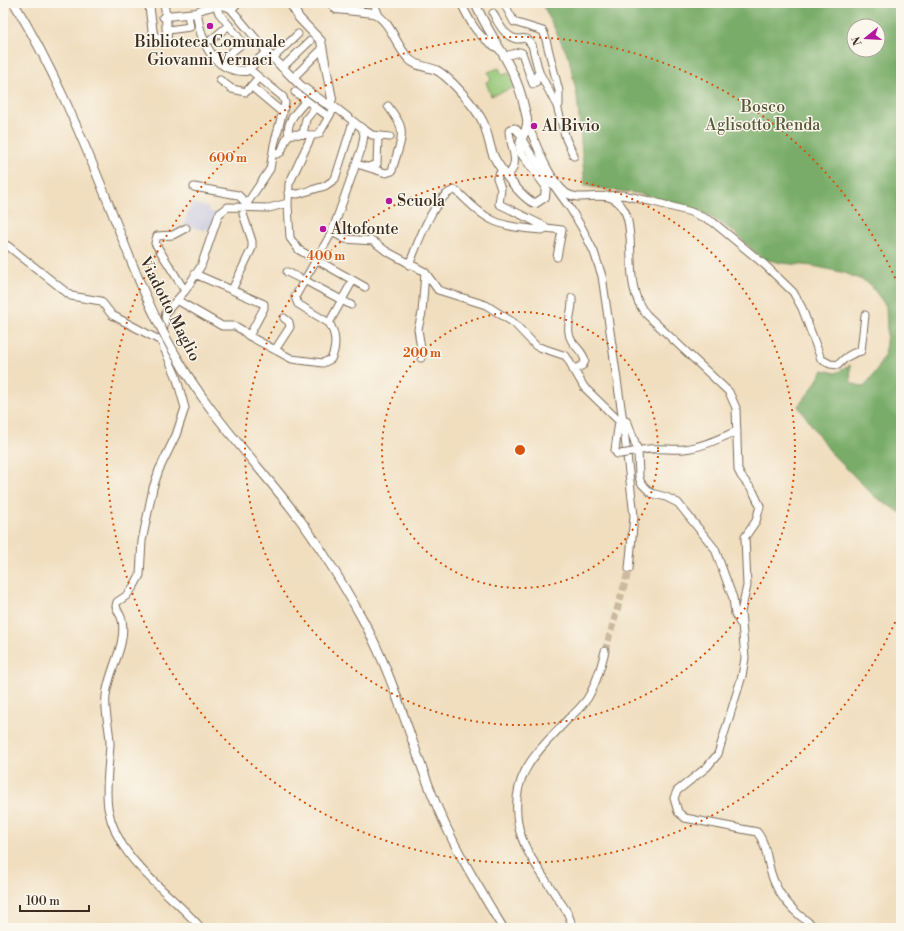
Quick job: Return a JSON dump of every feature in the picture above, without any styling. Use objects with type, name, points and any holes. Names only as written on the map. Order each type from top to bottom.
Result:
[{"type":"main road","name":"Viadotto Maglio","points":[[14,3],[41,49],[64,98],[143,292],[175,355],[222,424],[289,506],[323,551],[340,578],[385,664],[421,767],[446,826],[482,895],[503,928]]},
{"type":"main road","points":[[149,3],[153,34],[156,38],[166,39],[168,36],[164,16],[188,14],[199,9],[202,40],[219,62],[229,69],[241,71],[249,69],[267,52],[293,78],[325,103],[333,106],[321,41],[299,18],[290,3]]},
{"type":"main road","points":[[338,6],[374,13],[379,16],[385,22],[407,58],[413,63],[435,70],[444,75],[474,109],[483,122],[493,154],[505,173],[528,201],[536,203],[544,197],[546,186],[521,153],[519,147],[528,125],[524,104],[505,54],[488,30],[475,3]]},
{"type":"street","points":[[164,3],[164,16]]},
{"type":"street","points":[[231,9],[238,3]]},
{"type":"street","points":[[374,3],[379,16]]},
{"type":"street","points":[[462,3],[472,25],[485,41],[505,54],[522,52],[533,84],[535,84],[536,77],[539,72]]},
{"type":"street","points":[[504,3],[514,22],[543,31],[559,91],[559,105],[557,106]]},
{"type":"street","points":[[199,9],[222,4],[231,9],[267,52]]},
{"type":"street","points":[[215,5],[243,43],[219,62]]},
{"type":"street","points":[[493,13],[500,26],[511,36],[530,41],[539,72],[557,106],[566,139],[574,156]]},
{"type":"street","points":[[168,30],[190,27],[188,14]]},
{"type":"street","points":[[211,40],[229,25]]},
{"type":"street","points":[[273,58],[298,34]]},
{"type":"street","points":[[282,68],[310,41]]},
{"type":"street","points":[[293,78],[319,52]]},
{"type":"street","points":[[243,208],[270,169],[285,103],[284,99],[249,69]]},
{"type":"street","points":[[220,80],[232,89],[243,92],[252,87],[259,77]]},
{"type":"street","points":[[252,87],[283,113]]},
{"type":"street","points":[[295,92],[328,117]]},
{"type":"street","points":[[274,153],[277,154],[281,152],[289,135],[288,131],[292,118],[306,101]]},
{"type":"street","points":[[289,135],[302,134],[312,136],[321,132],[333,106],[363,132],[378,137],[390,137]]},
{"type":"street","points":[[357,164],[387,173],[392,170],[399,145],[401,130],[400,124],[388,106]]},
{"type":"street","points":[[302,134],[306,119],[315,108]]},
{"type":"street","points":[[288,193],[298,194],[325,186],[335,179],[353,122]]},
{"type":"street","points":[[528,125],[545,164],[565,192],[574,196],[623,195],[691,212],[713,222],[765,265],[793,292],[802,308],[821,358],[830,364],[838,365],[844,358],[853,352],[861,351],[865,316]]},
{"type":"street","points":[[546,228],[499,204],[501,188],[497,178],[505,173],[512,172],[515,163],[509,131],[515,128],[584,231],[598,264],[603,283],[634,516],[628,569]]},
{"type":"street","points":[[177,300],[222,326],[235,326],[249,336],[298,361],[312,363],[326,362],[333,356],[335,333],[329,323],[298,304],[295,295],[332,232],[357,164],[363,132]]},
{"type":"street","points":[[312,136],[289,184],[288,203],[290,238],[299,250],[365,288]]},
{"type":"street","points":[[368,167],[377,164],[378,137]]},
{"type":"street","points":[[194,187],[238,195],[243,208],[252,241],[252,248],[232,290]]},
{"type":"street","points":[[409,265],[430,216],[440,201],[452,190],[457,191],[483,216],[503,225],[542,230],[546,228],[562,230],[557,257]]},
{"type":"street","points":[[604,196],[618,202],[627,216],[634,290],[638,302],[647,315],[729,392],[736,408],[738,470],[753,491],[760,506],[756,521],[745,537],[747,586],[741,612],[745,658],[742,676],[718,754],[677,791],[674,798],[675,805],[678,812],[685,818],[757,832],[766,851],[772,875],[782,895],[801,918],[817,928]]},
{"type":"street","points":[[201,928],[176,901],[152,882],[121,844],[108,808],[110,735],[106,695],[116,662],[123,627],[122,618],[116,606],[117,602],[126,596],[134,586],[140,575],[142,541],[153,488],[159,470],[176,435],[185,408],[176,376],[161,341],[166,312],[185,291],[201,266],[220,214],[225,208],[269,208],[288,203]]},
{"type":"street","points":[[185,291],[155,243],[155,240],[157,236],[173,235],[186,228]]},
{"type":"street","points":[[332,232],[345,239],[373,241],[409,265],[425,272],[438,290],[486,305],[514,323],[536,346],[564,354],[584,387],[621,421],[628,423],[641,484],[651,493],[666,497],[678,504],[715,549],[733,598],[735,614],[741,625]]},
{"type":"street","points":[[3,244],[8,246],[71,296],[100,301],[112,315],[161,341]]},
{"type":"street","points":[[287,272],[351,305]]},
{"type":"street","points":[[421,358],[418,329],[422,314],[425,272]]},
{"type":"street","points":[[195,274],[265,306],[249,336]]},
{"type":"street","points":[[329,323],[353,280]]},
{"type":"street","points":[[572,298],[569,336],[572,342],[580,348],[585,361],[583,365],[574,370]]},
{"type":"street","points":[[275,350],[290,327],[289,322],[284,318]]},
{"type":"street","points":[[621,421],[615,450],[617,454],[685,448],[707,443],[737,430]]},
{"type":"street","points":[[572,928],[568,913],[525,845],[519,832],[516,796],[518,785],[526,769],[540,750],[587,699],[598,677],[605,651]]},
{"type":"shaded area","points":[[191,202],[209,208],[208,211],[217,213],[211,230],[205,228],[205,231],[184,224]]},
{"type":"green space","name":"Bosco Aglisotto Renda","points":[[545,3],[901,3],[901,513],[875,497],[832,454],[798,406],[811,390],[823,370],[836,373],[850,365],[851,383],[864,387],[877,370],[885,353],[887,331],[886,306],[869,283],[845,273],[813,266],[781,263],[761,258],[733,231],[708,215],[684,206],[641,194],[585,186],[577,96],[569,58],[543,5]]},
{"type":"green space","points":[[499,68],[502,75],[509,73],[515,87],[491,96],[486,82],[491,80],[488,72]]},
{"type":"tunnel","points":[[605,651],[629,569]]},
{"type":"place","name":"Biblioteca Comunale Giovanni Vernaci","points":[[210,26]]},
{"type":"place","name":"Al Bivio","points":[[534,126]]},
{"type":"place","name":"Scuola","points":[[389,201]]},
{"type":"place","name":"Altofonte","points":[[323,229]]}]
